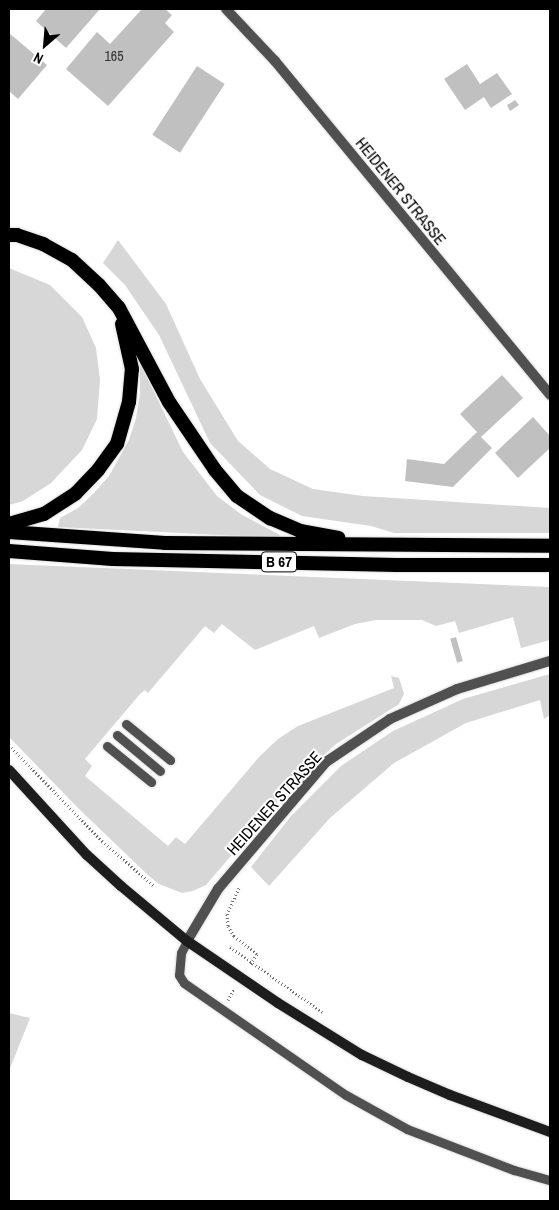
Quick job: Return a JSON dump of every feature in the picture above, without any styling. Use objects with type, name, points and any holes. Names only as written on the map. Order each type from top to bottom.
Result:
[{"type":"highway","points":[[9,235],[17,235],[43,244],[72,260],[99,285],[119,308],[169,402],[215,470],[237,496],[270,518],[300,531],[393,546]]},
{"type":"highway","points":[[9,524],[44,514],[76,493],[98,470],[117,444],[129,402],[132,369],[119,308]]},
{"type":"highway","name":"B 67","points":[[9,532],[165,543],[550,546]]},
{"type":"highway","name":"B 67","points":[[9,551],[123,559],[387,565],[550,565]]},
{"type":"main road","points":[[9,770],[87,855],[187,941],[310,1025],[362,1055],[450,1095],[550,1132]]},
{"type":"street","name":"HEIDENER STRASSE","points":[[226,9],[275,61],[550,395]]},
{"type":"street","name":"HEIDENER STRASSE","points":[[187,941],[218,889],[326,762],[390,719],[457,689],[550,661]]},
{"type":"lane","points":[[126,724],[170,760]]},
{"type":"lane","points":[[117,735],[160,771]]},
{"type":"lane","points":[[107,746],[151,782]]},
{"type":"lane","points":[[187,941],[181,954],[179,976],[184,983],[346,1095],[408,1129],[514,1170],[550,1180]]},
{"type":"path","points":[[9,745],[102,841],[154,886]]},
{"type":"path","points":[[231,1004],[228,1000],[240,978],[257,954],[234,936],[228,926],[227,914],[244,875],[238,865]]},
{"type":"path","points":[[230,947],[323,1012]]},
{"type":"shaded area","points":[[118,240],[166,304],[200,379],[238,441],[270,469],[313,489],[363,496],[550,508],[550,533],[394,533],[371,526],[302,516],[260,495],[210,443],[159,335],[125,285],[103,263]]},
{"type":"shaded area","points":[[9,268],[50,285],[82,317],[96,348],[100,380],[97,419],[82,450],[51,483],[23,501],[9,505]]},
{"type":"shaded area","points":[[140,363],[183,452],[217,496],[242,515],[280,535],[279,538],[58,527],[60,518],[78,508],[109,476],[129,440],[136,418],[140,394]]},
{"type":"shaded area","points":[[9,564],[550,587],[550,640],[521,648],[513,617],[459,633],[455,621],[436,626],[422,620],[376,620],[355,624],[319,638],[314,626],[255,650],[222,624],[214,633],[205,626],[148,693],[145,690],[140,694],[85,759],[92,766],[85,776],[168,846],[176,837],[185,844],[260,756],[278,739],[298,726],[394,688],[391,676],[399,678],[404,694],[399,704],[336,744],[297,779],[206,885],[193,891],[182,893],[159,884],[149,876],[80,810],[9,737]]},
{"type":"shaded area","points":[[550,674],[550,715],[544,719],[540,700],[466,723],[394,763],[330,818],[269,886],[251,867],[291,816],[341,766],[393,731],[463,699]]},
{"type":"shaded area","points":[[9,1013],[30,1018],[9,1071]]},
{"type":"building","points":[[46,9],[100,9],[66,48],[36,21]]},
{"type":"building","points":[[142,9],[165,9],[172,15],[165,23],[174,32],[108,106],[66,69],[97,32],[110,44]]},
{"type":"building","points":[[9,33],[47,65],[18,99],[9,91]]},
{"type":"building","points":[[467,64],[480,84],[497,73],[512,94],[491,108],[484,97],[465,110],[444,79]]},
{"type":"building","points":[[197,66],[225,84],[180,153],[152,135]]},
{"type":"building","points":[[515,100],[519,105],[510,111],[507,105]]},
{"type":"building","points":[[502,375],[523,398],[481,437],[492,448],[453,487],[405,481],[407,459],[444,464],[477,432],[460,414]]},
{"type":"building","points":[[533,417],[550,436],[550,448],[518,478],[495,453]]},
{"type":"building","points":[[456,637],[463,661],[457,663],[450,639]]}]
